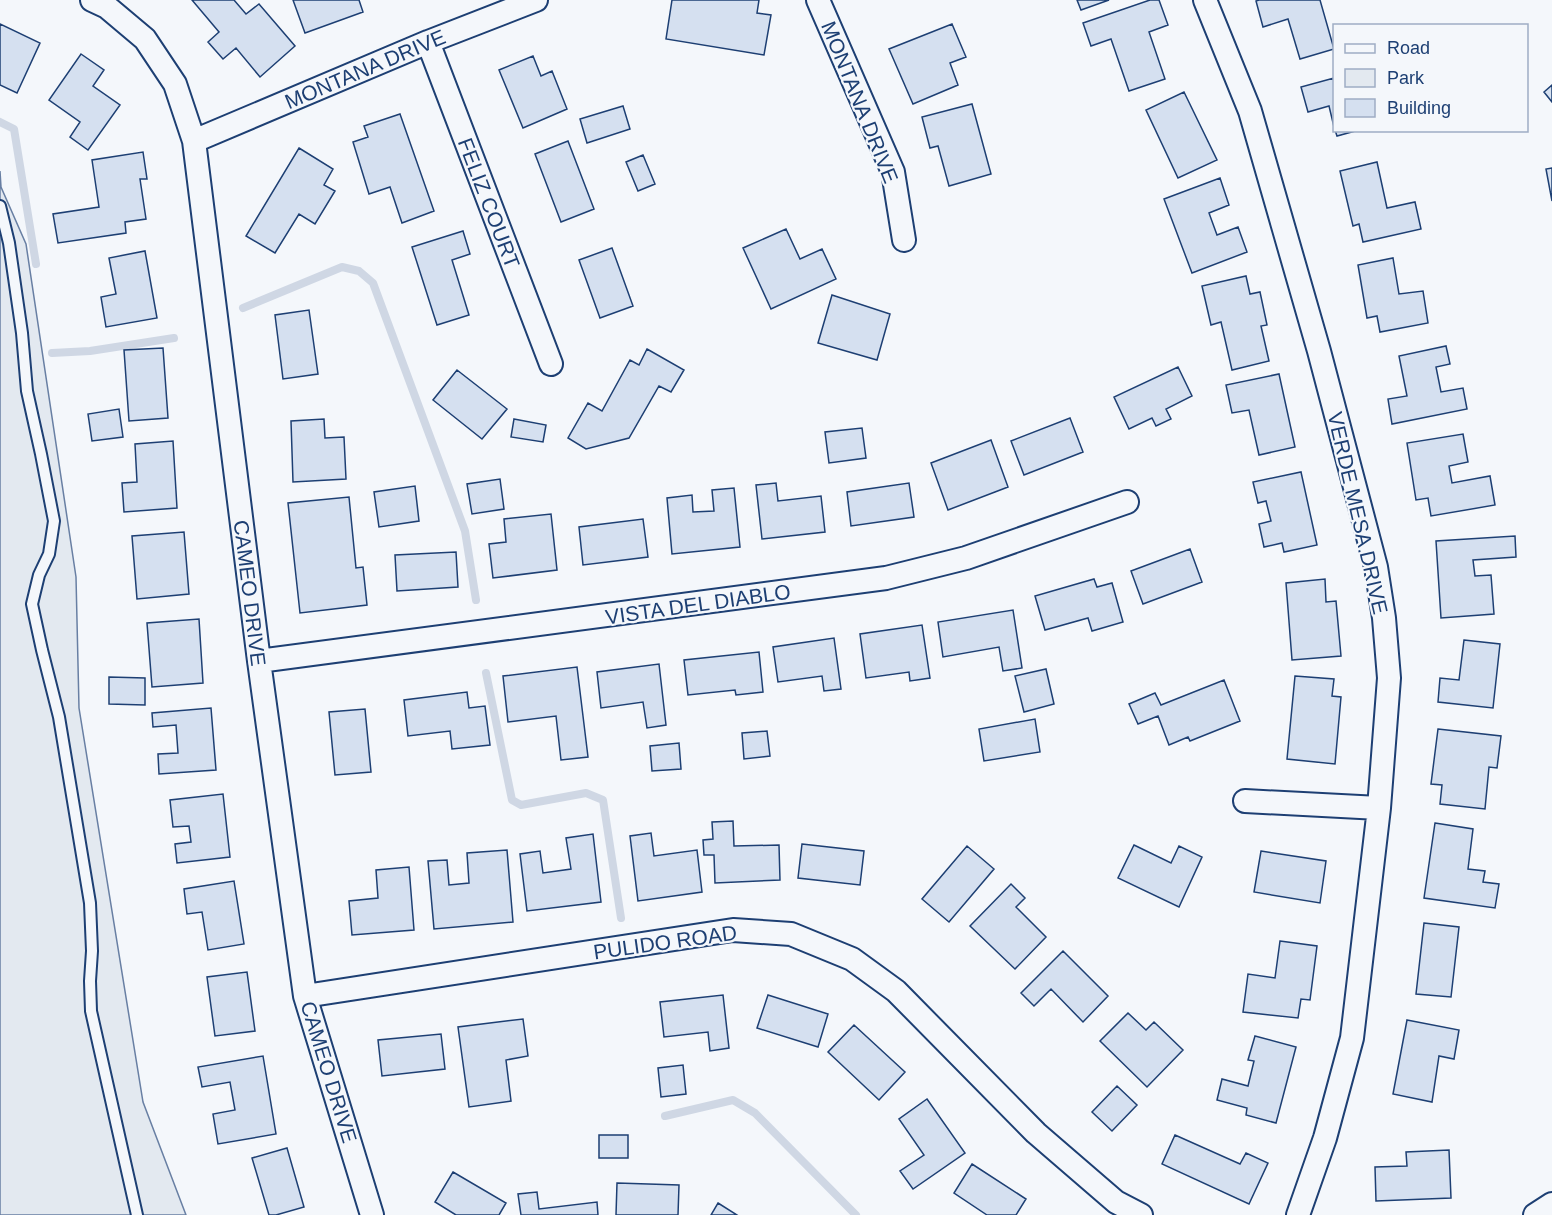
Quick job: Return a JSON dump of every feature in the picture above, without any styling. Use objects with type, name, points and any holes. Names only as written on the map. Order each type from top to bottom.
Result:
[{"type":"street","name":"CAMEO DRIVE","points":[[92,0],[107,7],[145,39],[175,84],[194,141],[259,661],[305,996],[372,1215]]},
{"type":"street","name":"MONTANA DRIVE","points":[[194,141],[428,42],[536,0]]},
{"type":"street","name":"MONTANA DRIVE","points":[[818,0],[893,172],[904,240]]},
{"type":"street","name":"VERDE MESA DRIVE","points":[[1205,0],[1250,111],[1319,351],[1376,567],[1384,618],[1389,678],[1379,808],[1352,1038],[1325,1138],[1298,1215]]},
{"type":"street","name":"FELIZ COURT","points":[[428,42],[551,364]]},
{"type":"street","name":"VISTA DEL DIABLO","points":[[259,661],[886,578],[966,558],[1127,502]]},
{"type":"street","points":[[1245,801],[1379,808]]},
{"type":"street","name":"PULIDO ROAD","points":[[305,996],[733,930],[791,933],[852,959],[896,991],[1036,1133],[1116,1202],[1141,1215]]},
{"type":"street","points":[[1535,1215],[1552,1204]]},
{"type":"lane","points":[[0,206],[12,263],[27,391],[54,521],[49,554],[39,575],[32,604],[59,717],[90,903],[91,1011],[137,1215]]},
{"type":"green space","points":[[0,171],[1,187],[26,244],[76,577],[79,708],[143,1102],[186,1215],[0,1215]]},
{"type":"building","points":[[192,0],[234,0],[246,14],[259,4],[295,46],[260,77],[236,48],[223,59],[208,42],[219,32]]},
{"type":"building","points":[[293,0],[359,0],[363,12],[305,33]]},
{"type":"building","points":[[672,0],[759,0],[757,13],[771,15],[764,55],[666,39]]},
{"type":"building","points":[[1077,0],[1109,0],[1081,10]]},
{"type":"building","points":[[1150,0],[1159,0],[1168,25],[1149,32],[1165,79],[1129,91],[1111,39],[1091,46],[1083,23]]},
{"type":"building","points":[[1320,0],[1333,49],[1300,59],[1288,19],[1263,27],[1256,1]]},
{"type":"building","points":[[0,24],[40,43],[17,93],[0,85]]},
{"type":"building","points":[[952,24],[966,57],[950,63],[958,85],[913,104],[889,49]]},
{"type":"building","points":[[81,54],[104,70],[93,86],[120,105],[88,150],[70,137],[80,122],[49,100]]},
{"type":"building","points":[[533,56],[541,76],[552,71],[567,109],[523,128],[499,70]]},
{"type":"building","points":[[1333,78],[1333,123],[1329,106],[1308,112],[1301,87]]},
{"type":"building","points":[[1552,85],[1552,102],[1544,92]]},
{"type":"building","points":[[1184,92],[1217,160],[1178,178],[1146,110]]},
{"type":"building","points":[[972,104],[991,174],[949,186],[938,146],[930,148],[922,117]]},
{"type":"building","points":[[623,106],[630,129],[587,143],[580,119]]},
{"type":"building","points":[[400,114],[434,211],[402,223],[390,187],[369,194],[353,142],[368,137],[364,126]]},
{"type":"building","points":[[1336,132],[1352,132],[1337,136]]},
{"type":"building","points":[[568,141],[594,209],[561,222],[535,154]]},
{"type":"building","points":[[299,148],[333,169],[324,185],[335,191],[315,224],[299,214],[275,253],[246,236]]},
{"type":"building","points":[[143,152],[147,179],[140,179],[146,219],[125,222],[126,233],[58,243],[53,214],[99,207],[92,160]]},
{"type":"building","points":[[643,155],[655,184],[638,191],[626,162]]},
{"type":"building","points":[[1377,162],[1387,208],[1415,202],[1421,229],[1363,242],[1359,224],[1353,226],[1340,171]]},
{"type":"building","points":[[1552,168],[1552,201],[1546,169]]},
{"type":"building","points":[[1220,178],[1229,205],[1209,213],[1217,235],[1238,227],[1247,252],[1192,273],[1164,199]]},
{"type":"building","points":[[786,229],[800,259],[822,249],[836,279],[771,309],[743,248]]},
{"type":"building","points":[[463,231],[470,254],[452,260],[469,315],[437,325],[412,247]]},
{"type":"building","points":[[612,248],[633,306],[600,318],[579,260]]},
{"type":"building","points":[[145,251],[157,318],[106,327],[101,297],[116,294],[109,258]]},
{"type":"building","points":[[1393,258],[1399,294],[1423,291],[1428,323],[1380,332],[1377,316],[1367,318],[1358,265]]},
{"type":"building","points":[[1246,276],[1250,294],[1260,292],[1267,325],[1261,326],[1269,361],[1232,370],[1221,322],[1211,325],[1202,286]]},
{"type":"building","points":[[832,295],[890,314],[877,360],[818,343]]},
{"type":"building","points":[[309,310],[318,374],[283,379],[275,315]]},
{"type":"building","points":[[1446,346],[1450,364],[1436,367],[1441,392],[1463,388],[1467,409],[1392,424],[1388,399],[1407,396],[1399,356]]},
{"type":"building","points":[[163,348],[168,418],[129,421],[124,350]]},
{"type":"building","points":[[647,349],[684,370],[671,392],[659,386],[629,438],[586,449],[568,438],[588,403],[602,411],[630,360],[639,365]]},
{"type":"building","points":[[1178,367],[1192,396],[1166,409],[1171,419],[1156,426],[1152,418],[1129,429],[1114,397]]},
{"type":"building","points":[[457,370],[507,409],[482,439],[433,400]]},
{"type":"building","points":[[1279,374],[1295,447],[1259,455],[1249,410],[1232,413],[1226,385]]},
{"type":"building","points":[[119,409],[123,437],[92,441],[88,414]]},
{"type":"building","points":[[1070,418],[1083,452],[1024,475],[1011,441]]},
{"type":"building","points":[[324,419],[325,438],[344,437],[346,479],[293,482],[291,421]]},
{"type":"building","points":[[514,419],[546,425],[543,442],[511,437]]},
{"type":"building","points":[[862,428],[866,458],[829,463],[825,432]]},
{"type":"building","points":[[1463,434],[1468,462],[1449,466],[1452,483],[1490,476],[1495,505],[1431,516],[1428,498],[1416,500],[1407,443]]},
{"type":"building","points":[[991,440],[1008,487],[948,510],[931,463]]},
{"type":"building","points":[[173,441],[177,508],[124,512],[122,483],[137,482],[135,444]]},
{"type":"building","points":[[1301,472],[1317,545],[1284,552],[1282,543],[1264,547],[1259,524],[1271,521],[1266,501],[1258,503],[1253,482]]},
{"type":"building","points":[[500,479],[504,509],[472,514],[467,484]]},
{"type":"building","points":[[776,483],[778,501],[821,496],[825,532],[762,539],[756,485]]},
{"type":"building","points":[[909,483],[914,517],[851,526],[847,492]]},
{"type":"building","points":[[415,486],[419,521],[379,527],[374,492]]},
{"type":"building","points":[[734,488],[740,547],[672,554],[667,498],[692,495],[693,512],[714,511],[712,490]]},
{"type":"building","points":[[349,497],[356,568],[363,567],[367,605],[300,613],[288,503]]},
{"type":"building","points":[[551,514],[557,570],[493,578],[489,544],[506,542],[504,519]]},
{"type":"building","points":[[643,519],[648,557],[583,565],[579,527]]},
{"type":"building","points":[[184,532],[189,594],[137,599],[132,536]]},
{"type":"building","points":[[1515,536],[1516,557],[1473,560],[1475,576],[1491,575],[1494,614],[1441,618],[1436,541]]},
{"type":"building","points":[[1190,549],[1202,582],[1143,604],[1131,571]]},
{"type":"building","points":[[456,552],[458,587],[397,591],[395,555]]},
{"type":"building","points":[[1094,579],[1097,587],[1112,583],[1123,622],[1092,631],[1088,618],[1045,630],[1035,596]]},
{"type":"building","points":[[1325,579],[1326,602],[1336,601],[1341,656],[1292,660],[1286,583]]},
{"type":"building","points":[[1013,610],[1022,668],[1003,671],[999,647],[943,657],[938,622]]},
{"type":"building","points":[[199,619],[203,683],[152,687],[147,623]]},
{"type":"building","points":[[922,625],[930,678],[910,681],[909,672],[866,678],[860,634]]},
{"type":"building","points":[[834,638],[841,689],[824,691],[822,676],[778,682],[773,647]]},
{"type":"building","points":[[1464,640],[1500,644],[1493,708],[1438,702],[1440,678],[1459,680]]},
{"type":"building","points":[[759,652],[763,692],[736,695],[735,690],[688,695],[684,660]]},
{"type":"building","points":[[659,664],[666,725],[647,728],[643,702],[601,708],[597,672]]},
{"type":"building","points":[[577,667],[588,757],[561,760],[556,716],[508,722],[503,676]]},
{"type":"building","points":[[1046,669],[1054,704],[1024,712],[1015,676]]},
{"type":"building","points":[[1295,676],[1334,679],[1332,696],[1341,697],[1335,764],[1287,759]]},
{"type":"building","points":[[109,677],[145,678],[145,705],[109,704]]},
{"type":"building","points":[[1224,680],[1240,721],[1190,741],[1188,737],[1169,745],[1158,716],[1138,724],[1129,704],[1155,693],[1161,705]]},
{"type":"building","points":[[467,692],[469,708],[485,706],[490,745],[452,749],[450,731],[408,736],[404,700]]},
{"type":"building","points":[[211,708],[216,770],[159,774],[158,754],[178,753],[176,725],[153,727],[152,713]]},
{"type":"building","points":[[365,709],[371,772],[335,775],[329,712]]},
{"type":"building","points":[[1035,719],[1040,752],[984,761],[979,729]]},
{"type":"building","points":[[1438,729],[1501,736],[1497,768],[1489,767],[1485,809],[1440,804],[1442,785],[1431,784]]},
{"type":"building","points":[[767,731],[770,756],[744,759],[742,733]]},
{"type":"building","points":[[679,743],[681,769],[652,771],[650,746]]},
{"type":"building","points":[[223,794],[230,857],[177,863],[175,844],[191,842],[189,826],[173,827],[170,800]]},
{"type":"building","points":[[733,821],[734,846],[779,845],[780,880],[715,883],[714,855],[704,855],[703,840],[713,839],[712,822]]},
{"type":"building","points":[[1435,823],[1473,829],[1468,869],[1485,871],[1483,882],[1499,884],[1495,908],[1424,898]]},
{"type":"building","points":[[651,833],[654,856],[697,850],[702,892],[638,901],[630,836]]},
{"type":"building","points":[[593,834],[601,902],[527,911],[520,854],[540,851],[543,873],[571,869],[566,838]]},
{"type":"building","points":[[802,844],[864,851],[860,885],[798,878]]},
{"type":"building","points":[[1134,845],[1171,863],[1179,846],[1202,857],[1179,907],[1118,878]]},
{"type":"building","points":[[967,846],[994,869],[949,922],[922,899]]},
{"type":"building","points":[[507,850],[513,922],[434,929],[428,861],[447,860],[449,885],[469,883],[467,853]]},
{"type":"building","points":[[1261,851],[1326,861],[1320,903],[1254,892]]},
{"type":"building","points":[[409,867],[414,930],[352,935],[349,901],[378,898],[376,870]]},
{"type":"building","points":[[234,881],[244,944],[208,950],[202,912],[187,914],[184,889]]},
{"type":"building","points":[[1011,884],[1025,898],[1016,907],[1046,937],[1015,969],[970,926]]},
{"type":"building","points":[[1424,923],[1459,927],[1451,997],[1416,994]]},
{"type":"building","points":[[1280,941],[1317,946],[1310,1000],[1301,999],[1298,1018],[1243,1012],[1248,974],[1275,978]]},
{"type":"building","points":[[1063,951],[1108,996],[1083,1022],[1051,989],[1034,1006],[1021,993]]},
{"type":"building","points":[[247,972],[255,1031],[215,1036],[207,977]]},
{"type":"building","points":[[723,995],[729,1048],[710,1051],[708,1032],[664,1037],[660,1002]]},
{"type":"building","points":[[768,995],[828,1014],[818,1047],[757,1028]]},
{"type":"building","points":[[1128,1013],[1146,1030],[1154,1022],[1183,1050],[1147,1087],[1100,1041]]},
{"type":"building","points":[[523,1019],[528,1056],[506,1060],[511,1101],[469,1107],[458,1027]]},
{"type":"building","points":[[1407,1020],[1459,1030],[1454,1059],[1439,1056],[1432,1102],[1393,1094]]},
{"type":"building","points":[[854,1025],[905,1072],[879,1100],[828,1052]]},
{"type":"building","points":[[441,1034],[445,1069],[382,1076],[378,1040]]},
{"type":"building","points":[[1255,1036],[1296,1047],[1276,1123],[1246,1115],[1247,1108],[1217,1100],[1222,1079],[1248,1086],[1254,1061],[1248,1060]]},
{"type":"building","points":[[263,1056],[276,1134],[218,1144],[213,1114],[235,1110],[230,1082],[202,1087],[198,1067]]},
{"type":"building","points":[[683,1065],[686,1094],[661,1097],[658,1068]]},
{"type":"building","points":[[1117,1086],[1137,1105],[1112,1131],[1092,1112]]},
{"type":"building","points":[[927,1099],[965,1153],[913,1189],[900,1171],[924,1155],[899,1119]]},
{"type":"building","points":[[599,1135],[628,1135],[628,1158],[599,1158]]},
{"type":"building","points":[[1175,1135],[1240,1164],[1246,1153],[1268,1163],[1249,1204],[1162,1164]]},
{"type":"building","points":[[287,1148],[304,1207],[269,1215],[252,1158]]},
{"type":"building","points":[[1449,1150],[1451,1198],[1376,1201],[1375,1167],[1407,1166],[1406,1152]]},
{"type":"building","points":[[972,1164],[1026,1199],[1016,1215],[987,1215],[954,1193]]},
{"type":"building","points":[[453,1172],[506,1203],[499,1215],[456,1215],[435,1202]]},
{"type":"building","points":[[617,1183],[679,1185],[678,1215],[616,1215]]},
{"type":"building","points":[[537,1192],[539,1209],[597,1202],[598,1215],[521,1215],[518,1194]]},
{"type":"building","points":[[718,1203],[737,1215],[711,1215]]},
{"type":"waterway","points":[[0,122],[14,129],[36,264]]},
{"type":"waterway","points":[[243,308],[342,267],[359,271],[373,283],[465,531],[476,600]]},
{"type":"waterway","points":[[52,353],[90,351],[174,338]]},
{"type":"waterway","points":[[486,673],[512,800],[521,805],[586,793],[603,800],[621,918]]},
{"type":"waterway","points":[[665,1116],[733,1100],[755,1113],[856,1215]]}]
